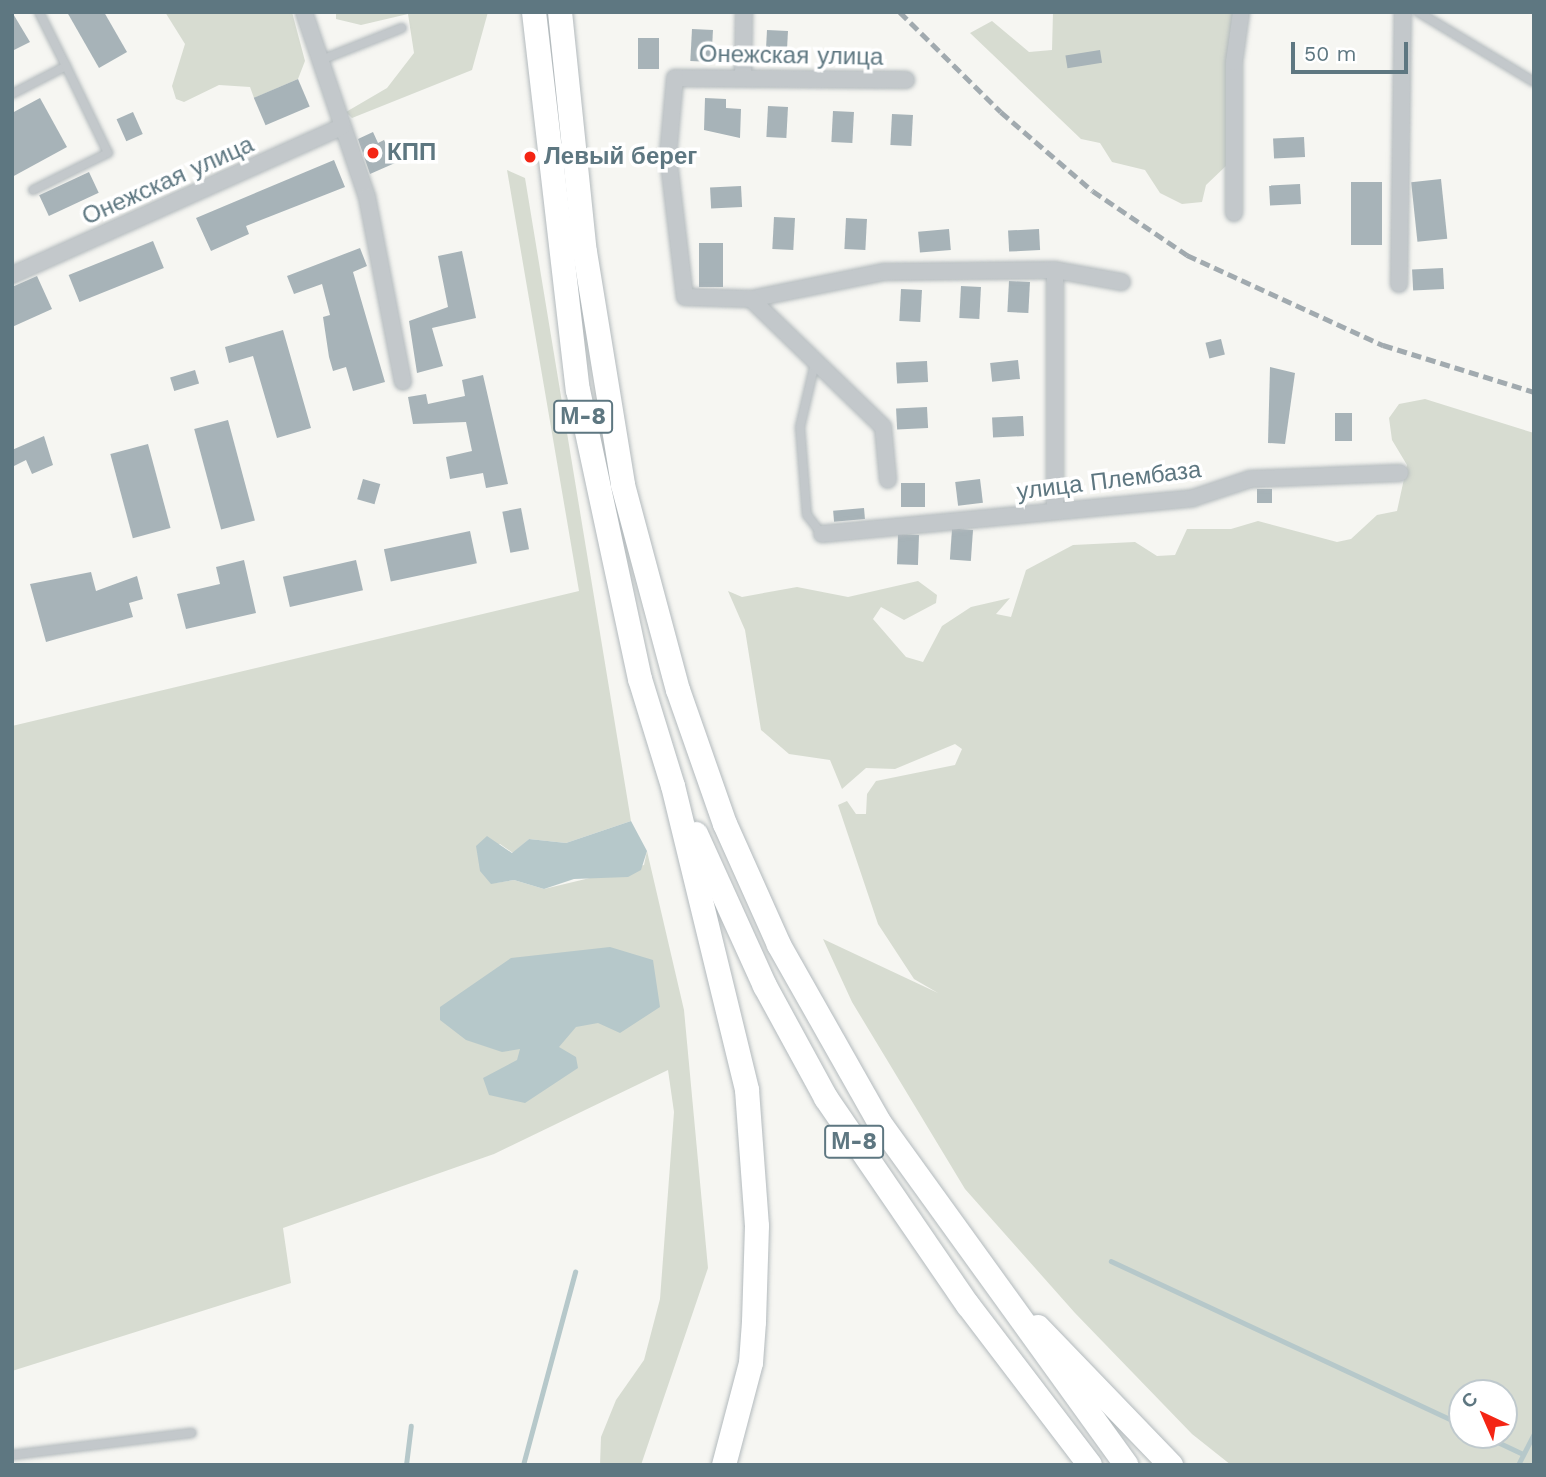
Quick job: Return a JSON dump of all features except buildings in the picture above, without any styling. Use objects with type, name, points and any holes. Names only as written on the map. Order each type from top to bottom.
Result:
[{"type":"main road","name":"М-8","points":[[534,12],[578,390],[639,679],[673,786],[765,986],[826,1098],[968,1305],[1090,1465]]},
{"type":"main road","name":"М-8","points":[[560,12],[586,252],[621,473],[696,746],[779,945],[879,1122],[974,1261],[1126,1465]]},
{"type":"main road","points":[[673,786],[747,1090],[757,1226],[751,1363],[724,1465]]},
{"type":"main road","name":"М-8","points":[[974,1261],[1171,1465]]},
{"type":"street","points":[[304,12],[366,197],[403,382]]},
{"type":"street","points":[[743,77],[744,12]]},
{"type":"street","points":[[1234,213],[1234,62],[1241,12]]},
{"type":"street","points":[[1399,285],[1404,12]]},
{"type":"street","name":"Онежская улица","points":[[751,299],[685,298],[668,155],[675,78],[906,80]]},
{"type":"street","name":"Онежская улица","points":[[12,275],[342,127]]},
{"type":"street","points":[[1055,270],[1055,507]]},
{"type":"street","points":[[751,299],[859,274],[1055,270],[1122,282]]},
{"type":"street","points":[[751,299],[883,427],[888,480]]},
{"type":"street","name":"улица Плембаза","points":[[822,534],[1055,507],[1193,498],[1250,479],[1400,473]]},
{"type":"lane","points":[[33,190],[108,153],[39,12]]},
{"type":"lane","points":[[1418,12],[1534,82]]},
{"type":"lane","points":[[321,60],[402,28]]},
{"type":"lane","points":[[12,94],[66,66]]},
{"type":"lane","points":[[816,360],[800,427],[807,515],[822,534]]},
{"type":"lane","points":[[12,1455],[192,1433]]},
{"type":"shaded area","points":[[165,12],[292,12],[305,61],[298,79],[254,98],[250,87],[219,85],[184,102],[176,99],[172,86],[185,44]]},
{"type":"shaded area","points":[[336,12],[488,12],[472,70],[352,118],[346,112],[387,88],[414,53],[408,14],[361,25],[336,19]]},
{"type":"shaded area","points":[[1053,12],[1234,12],[1227,165],[1206,185],[1202,202],[1182,204],[1160,193],[1145,170],[1112,162],[1100,143],[1081,139],[970,33],[992,21],[1029,52],[1052,50]]},
{"type":"shaded area","points":[[507,170],[525,178],[631,821],[566,843],[529,839],[513,853],[500,844],[477,852],[495,883],[514,880],[544,889],[644,865],[647,851],[684,1010],[708,1268],[641,1465],[600,1465],[601,1437],[616,1400],[644,1360],[660,1299],[674,1112],[668,1070],[494,1154],[283,1228],[291,1283],[12,1371],[12,726],[579,591]]},
{"type":"shaded area","points":[[1425,399],[1534,433],[1534,1465],[1231,1465],[1192,1434],[1075,1313],[965,1189],[852,1002],[823,939],[938,993],[914,979],[878,924],[838,805],[847,801],[856,814],[866,814],[867,794],[876,781],[955,765],[962,749],[955,744],[895,769],[866,768],[842,789],[830,760],[789,754],[761,730],[745,630],[728,591],[742,597],[797,587],[848,597],[918,581],[937,595],[936,603],[904,620],[881,607],[873,619],[906,657],[923,662],[942,626],[971,607],[1010,598],[996,614],[1011,617],[1026,570],[1073,545],[1135,542],[1157,556],[1175,555],[1187,529],[1231,529],[1258,521],[1337,542],[1351,539],[1377,515],[1397,511],[1407,465],[1392,440],[1389,418],[1399,404]]},
{"type":"shaded area","points":[[631,821],[647,851],[641,870],[628,877],[574,879],[544,889],[514,880],[491,884],[480,871],[476,846],[487,836],[512,853],[529,839],[566,843]]},
{"type":"shaded area","points":[[610,947],[653,960],[660,1007],[620,1033],[598,1023],[576,1027],[559,1047],[576,1057],[578,1068],[525,1103],[489,1095],[483,1078],[517,1060],[520,1049],[502,1052],[466,1040],[440,1020],[440,1007],[511,958]]},
{"type":"waterway","points":[[1111,1261],[1448,1418]]},
{"type":"waterway","points":[[523,1465],[575,1272]]},
{"type":"waterway","points":[[406,1465],[411,1426]]},
{"type":"waterway","points":[[1518,1465],[1534,1433]]},
{"type":"waterway","points":[[1512,1449],[1523,1454]]},
{"type":"railway","points":[[900,12],[1001,112],[1093,191],[1187,255],[1383,345],[1534,392]]},
{"type":"place","name":"КПП","points":[[373,153]]},
{"type":"place","name":"Левый берег","points":[[530,157]]}]
